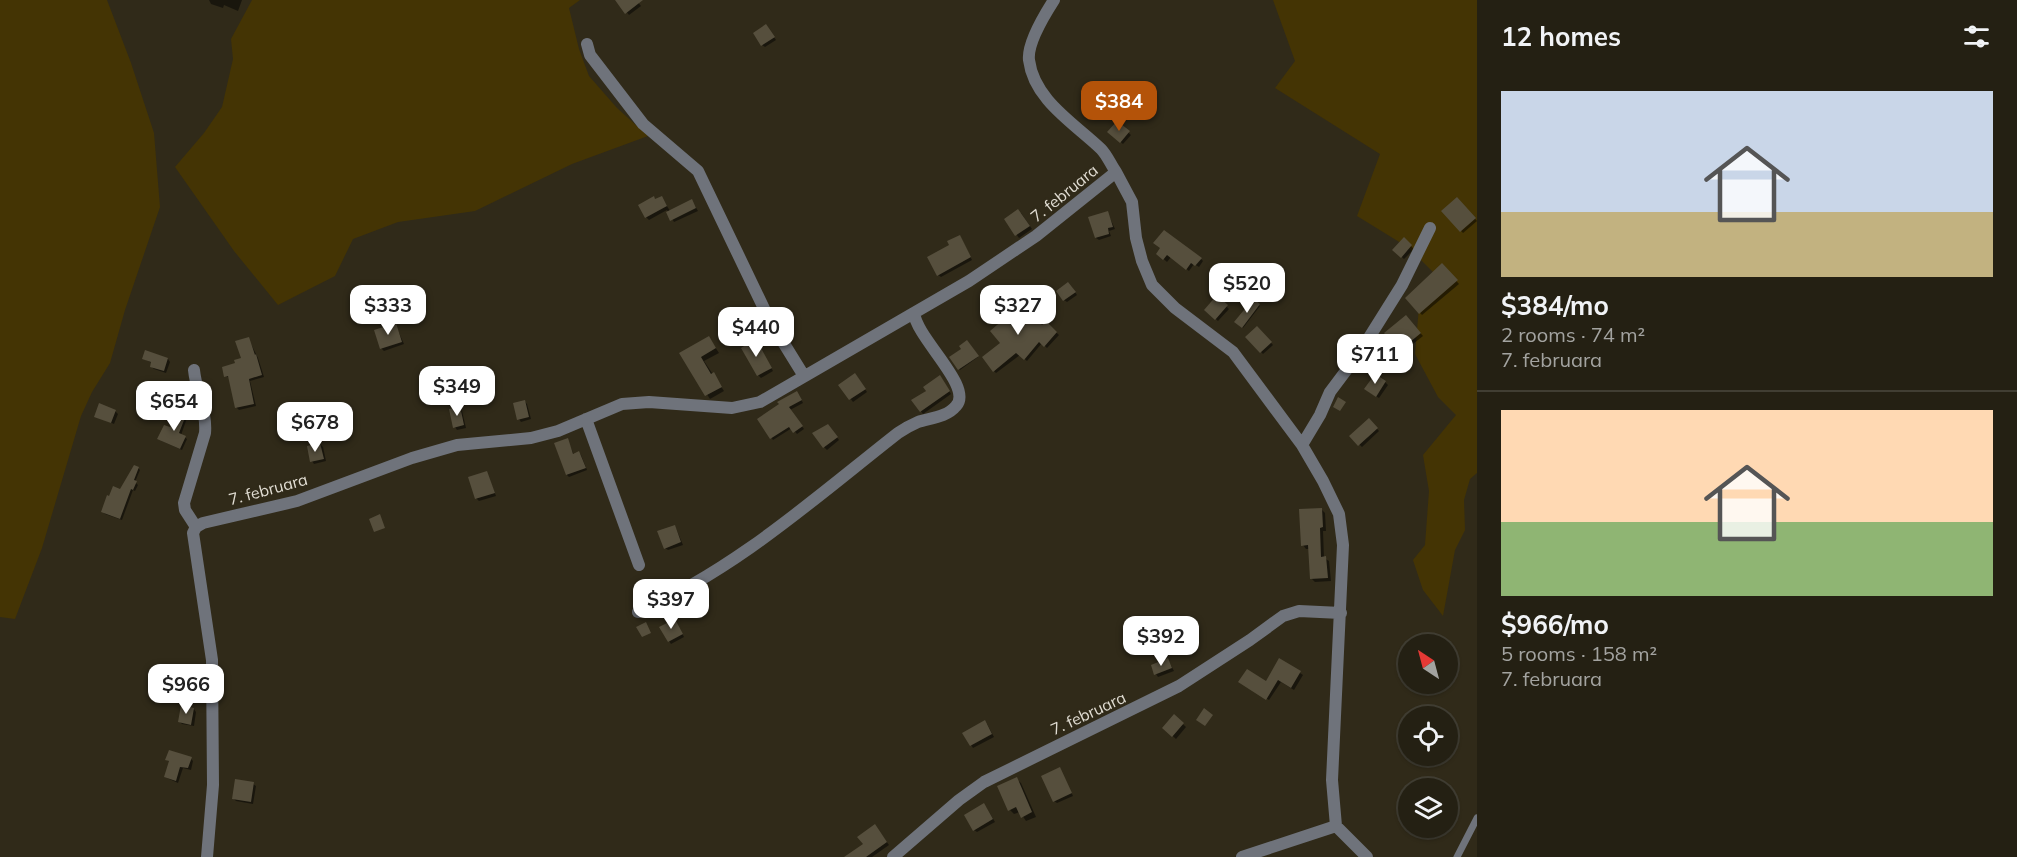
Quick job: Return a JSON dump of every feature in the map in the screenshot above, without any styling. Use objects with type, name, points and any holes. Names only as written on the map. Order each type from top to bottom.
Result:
[{"type":"street","points":[[1054,0],[1037,28],[1028,58],[1037,84],[1064,118],[1102,150],[1116,172]]},
{"type":"street","points":[[587,44],[590,55],[636,116],[698,171],[770,321],[804,376]]},
{"type":"street","name":"7. februara","points":[[196,527],[203,523],[297,501],[412,458],[457,445],[531,438],[558,431],[622,404],[636,402],[732,408],[760,402],[969,281],[1036,236],[1116,172],[1132,202],[1136,238],[1152,285],[1175,308],[1233,352],[1302,445],[1339,514],[1343,545],[1332,780],[1336,826]]},
{"type":"street","points":[[1302,445],[1320,415],[1330,392],[1360,352],[1402,285],[1430,228]]},
{"type":"street","points":[[638,612],[687,589],[757,543],[898,434],[918,422],[940,416],[957,406],[959,386],[918,328],[914,313]]},
{"type":"street","points":[[194,370],[206,422],[184,503],[185,510],[196,527],[194,533],[212,660],[213,785],[207,857]]},
{"type":"street","points":[[586,419],[639,565]]},
{"type":"street","name":"7. februara","points":[[893,857],[959,800],[984,782],[1179,686],[1250,640],[1283,615],[1299,611],[1341,613]]},
{"type":"street","points":[[1242,857],[1336,826],[1367,857]]},
{"type":"lane","points":[[1457,857],[1477,818]]},
{"type":"shaded area","points":[[0,0],[107,0],[154,133],[160,207],[125,310],[110,363],[92,392],[81,416],[42,548],[15,619],[0,617]]},
{"type":"shaded area","points":[[252,0],[580,0],[569,8],[579,49],[589,76],[617,108],[648,136],[572,164],[475,211],[398,222],[353,239],[335,276],[278,305],[234,251],[175,167],[204,133],[222,107],[233,59],[231,39]]},
{"type":"shaded area","points":[[1273,0],[1477,0],[1477,473],[1470,479],[1464,500],[1465,530],[1455,550],[1443,616],[1423,590],[1413,560],[1425,545],[1429,491],[1423,455],[1456,415],[1438,397],[1415,354],[1420,295],[1434,273],[1409,248],[1357,216],[1380,154],[1275,88],[1295,61]]},
{"type":"building","points":[[615,0],[643,0],[625,14]]},
{"type":"building","points":[[766,24],[775,37],[761,46],[753,33]]},
{"type":"building","points":[[1111,93],[1119,101],[1104,115],[1096,107]]},
{"type":"building","points":[[1117,121],[1130,131],[1120,143],[1107,132]]},
{"type":"building","points":[[654,196],[655,199],[662,196],[667,206],[645,218],[638,205]]},
{"type":"building","points":[[1457,197],[1476,218],[1460,232],[1441,211]]},
{"type":"building","points":[[692,199],[696,208],[670,221],[666,212]]},
{"type":"building","points":[[1018,209],[1030,226],[1015,236],[1004,219]]},
{"type":"building","points":[[1108,211],[1113,227],[1108,228],[1109,234],[1095,238],[1088,217]]},
{"type":"building","points":[[1164,230],[1202,258],[1195,266],[1191,263],[1186,270],[1167,255],[1163,260],[1156,254],[1160,248],[1153,243]]},
{"type":"building","points":[[960,235],[971,257],[937,276],[927,257],[949,245],[947,241]]},
{"type":"building","points":[[1404,237],[1412,245],[1401,258],[1392,250]]},
{"type":"building","points":[[1442,263],[1458,280],[1419,314],[1405,298]]},
{"type":"building","points":[[1068,282],[1076,292],[1063,301],[1056,291]]},
{"type":"building","points":[[1217,295],[1228,305],[1215,320],[1204,310]]},
{"type":"building","points":[[373,296],[378,313],[364,317],[359,300]]},
{"type":"building","points":[[1253,299],[1260,304],[1242,328],[1234,322]]},
{"type":"building","points":[[1025,301],[1042,325],[1046,321],[1057,332],[1044,347],[1039,342],[1024,360],[1016,353],[993,372],[982,357],[1000,343],[990,331]]},
{"type":"building","points":[[1406,315],[1421,333],[1399,351],[1384,333]]},
{"type":"building","points":[[396,323],[402,342],[380,349],[374,330]]},
{"type":"building","points":[[1257,326],[1272,342],[1260,353],[1245,337]]},
{"type":"building","points":[[709,336],[716,348],[701,357],[711,374],[714,372],[722,387],[705,396],[679,353]]},
{"type":"building","points":[[249,337],[262,375],[249,379],[254,404],[235,408],[228,376],[224,377],[222,367],[235,363],[234,360],[241,358],[235,341]]},
{"type":"building","points":[[756,339],[772,368],[757,376],[741,348]]},
{"type":"building","points":[[967,340],[979,356],[958,370],[949,357],[961,349],[959,346]]},
{"type":"building","points":[[145,350],[168,358],[164,371],[150,367],[151,362],[142,359]]},
{"type":"building","points":[[855,373],[866,389],[849,400],[838,385]]},
{"type":"building","points":[[1375,374],[1386,381],[1376,397],[1364,389]]},
{"type":"building","points":[[940,375],[950,391],[920,412],[911,400],[926,391],[923,387]]},
{"type":"building","points":[[797,391],[802,400],[789,407],[803,426],[793,433],[789,427],[770,439],[757,419],[779,404],[777,402]]},
{"type":"building","points":[[1338,397],[1346,402],[1340,411],[1333,407]]},
{"type":"building","points":[[525,400],[529,417],[517,420],[513,403]]},
{"type":"building","points":[[99,403],[116,410],[111,423],[94,417]]},
{"type":"building","points":[[460,406],[464,425],[453,428],[449,409]]},
{"type":"building","points":[[176,411],[186,415],[179,433],[186,436],[180,449],[157,439],[164,425],[170,427]]},
{"type":"building","points":[[1369,418],[1378,428],[1358,446],[1349,436]]},
{"type":"building","points":[[828,424],[838,437],[823,448],[812,433]]},
{"type":"building","points":[[568,438],[573,454],[579,451],[586,468],[566,475],[554,443]]},
{"type":"building","points":[[320,443],[324,459],[310,462],[307,446]]},
{"type":"building","points":[[134,465],[139,467],[134,480],[137,481],[133,490],[131,489],[120,519],[101,512],[113,486],[120,489]]},
{"type":"building","points":[[487,471],[495,493],[475,499],[468,477]]},
{"type":"building","points":[[1322,508],[1321,557],[1326,556],[1328,578],[1310,579],[1308,545],[1301,546],[1299,509]]},
{"type":"building","points":[[380,514],[385,528],[374,532],[369,519]]},
{"type":"building","points":[[675,525],[681,542],[664,549],[657,531]]},
{"type":"building","points":[[675,619],[683,634],[668,642],[659,627]]},
{"type":"building","points":[[646,622],[651,633],[642,637],[636,627]]},
{"type":"building","points":[[1168,658],[1172,668],[1154,675],[1151,665]]},
{"type":"building","points":[[1279,658],[1301,671],[1291,688],[1278,680],[1266,700],[1238,682],[1247,669],[1266,681]]},
{"type":"building","points":[[181,705],[194,708],[191,725],[178,722]]},
{"type":"building","points":[[1204,708],[1213,715],[1205,726],[1196,720]]},
{"type":"building","points":[[1174,714],[1184,723],[1172,737],[1162,728]]},
{"type":"building","points":[[985,720],[992,734],[970,746],[962,733]]},
{"type":"building","points":[[169,750],[192,757],[188,768],[180,767],[176,781],[164,777],[169,761],[165,760]]},
{"type":"building","points":[[1060,767],[1072,793],[1053,802],[1041,776]]},
{"type":"building","points":[[1017,777],[1032,812],[1021,818],[1016,807],[1008,811],[997,786]]},
{"type":"building","points":[[235,779],[254,782],[251,802],[232,799]]},
{"type":"building","points":[[984,803],[993,819],[973,831],[964,815]]},
{"type":"building","points":[[875,824],[887,842],[866,857],[844,857],[863,844],[857,837]]}]
